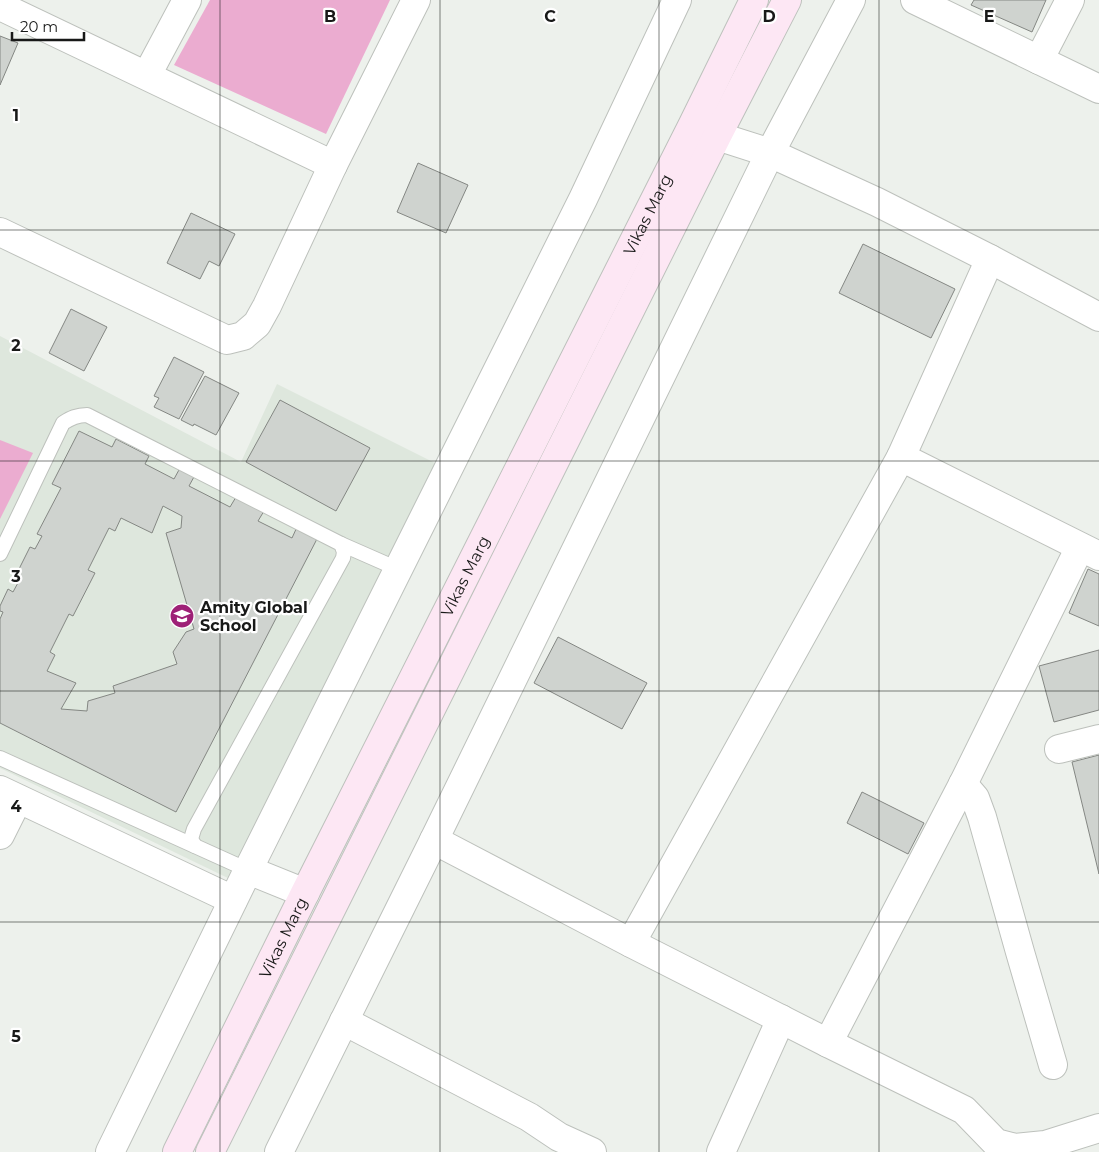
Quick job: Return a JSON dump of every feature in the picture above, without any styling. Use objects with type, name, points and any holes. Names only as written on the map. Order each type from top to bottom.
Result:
[{"type":"main road","name":"Vikas Marg","points":[[177,1152],[305,893],[754,0]]},
{"type":"main road","name":"Vikas Marg","points":[[210,1152],[717,136],[787,0]]},
{"type":"street","points":[[147,75],[187,0]]},
{"type":"street","points":[[0,232],[227,340],[243,336],[257,324],[267,306],[333,165],[416,0]]},
{"type":"street","points":[[110,1152],[233,900],[583,199],[677,0]]},
{"type":"street","points":[[279,1152],[770,153],[851,0]]},
{"type":"street","points":[[915,0],[1099,89]]},
{"type":"street","points":[[1039,60],[1070,0]]},
{"type":"street","points":[[0,6],[333,165]]},
{"type":"street","points":[[693,124],[717,136],[770,153],[877,202],[1099,317]]},
{"type":"street","points":[[631,943],[901,457],[990,259]]},
{"type":"street","points":[[828,1043],[963,784],[1090,552],[901,457]]},
{"type":"street","points":[[1059,749],[1099,739]]},
{"type":"street","points":[[963,784],[975,798],[982,817],[1053,1065]]},
{"type":"street","points":[[0,835],[9,794],[233,900]]},
{"type":"street","points":[[434,840],[781,1020],[964,1110],[996,1143],[1016,1148],[1045,1144],[1099,1128]]},
{"type":"street","points":[[248,870],[305,893]]},
{"type":"street","points":[[721,1152],[781,1020]]},
{"type":"street","points":[[344,1021],[529,1117],[555,1144],[592,1152]]},
{"type":"lane","points":[[0,554],[63,423],[72,417],[87,415],[340,544],[398,569]]},
{"type":"lane","points":[[195,846],[191,839],[194,829],[343,558],[344,552],[340,544]]},
{"type":"lane","points":[[0,758],[248,870]]},
{"type":"shaded area","points":[[210,0],[390,0],[326,134],[174,65]]},
{"type":"shaded area","name":"Amity Global School","points":[[0,336],[241,462],[277,384],[439,465],[232,880],[0,768]]},
{"type":"shaded area","points":[[0,440],[33,453],[0,519]]},
{"type":"building","points":[[974,0],[1046,0],[1032,32],[971,5]]},
{"type":"building","points":[[0,36],[18,43],[0,85]]},
{"type":"building","points":[[418,163],[468,185],[446,233],[397,212]]},
{"type":"building","points":[[191,213],[235,234],[219,266],[209,261],[200,279],[167,263]]},
{"type":"building","points":[[863,244],[955,289],[931,338],[839,293]]},
{"type":"building","points":[[71,309],[107,327],[84,371],[49,353]]},
{"type":"building","points":[[174,357],[204,372],[179,419],[154,407],[159,398],[154,396]]},
{"type":"building","points":[[205,376],[239,393],[216,435],[181,420]]},
{"type":"building","points":[[280,400],[370,448],[336,511],[246,462]]},
{"type":"building","points":[[79,431],[112,447],[116,439],[149,456],[145,464],[174,479],[180,468],[195,475],[189,486],[230,507],[236,497],[264,511],[258,521],[292,538],[297,527],[318,537],[176,812],[0,723],[0,619],[3,612],[0,611],[0,606],[8,589],[13,592],[20,579],[15,577],[30,547],[35,549],[42,536],[37,534],[61,488],[52,484]],"holes":[[[163,506],[182,516],[181,528],[166,533],[194,629],[186,632],[173,652],[177,664],[113,686],[115,693],[88,701],[87,711],[61,709],[76,683],[47,671],[55,655],[50,652],[69,614],[73,616],[95,573],[88,570],[109,528],[115,531],[121,518],[152,533]]]},
{"type":"building","points":[[1088,569],[1099,574],[1099,626],[1069,613]]},
{"type":"building","points":[[558,637],[647,683],[622,729],[534,683]]},
{"type":"building","points":[[1099,650],[1099,710],[1054,722],[1039,666]]},
{"type":"building","points":[[1099,755],[1099,874],[1072,762]]},
{"type":"building","points":[[862,792],[924,823],[908,854],[847,823]]},
{"type":"place","name":"Amity Global School","points":[[182,616]]}]
